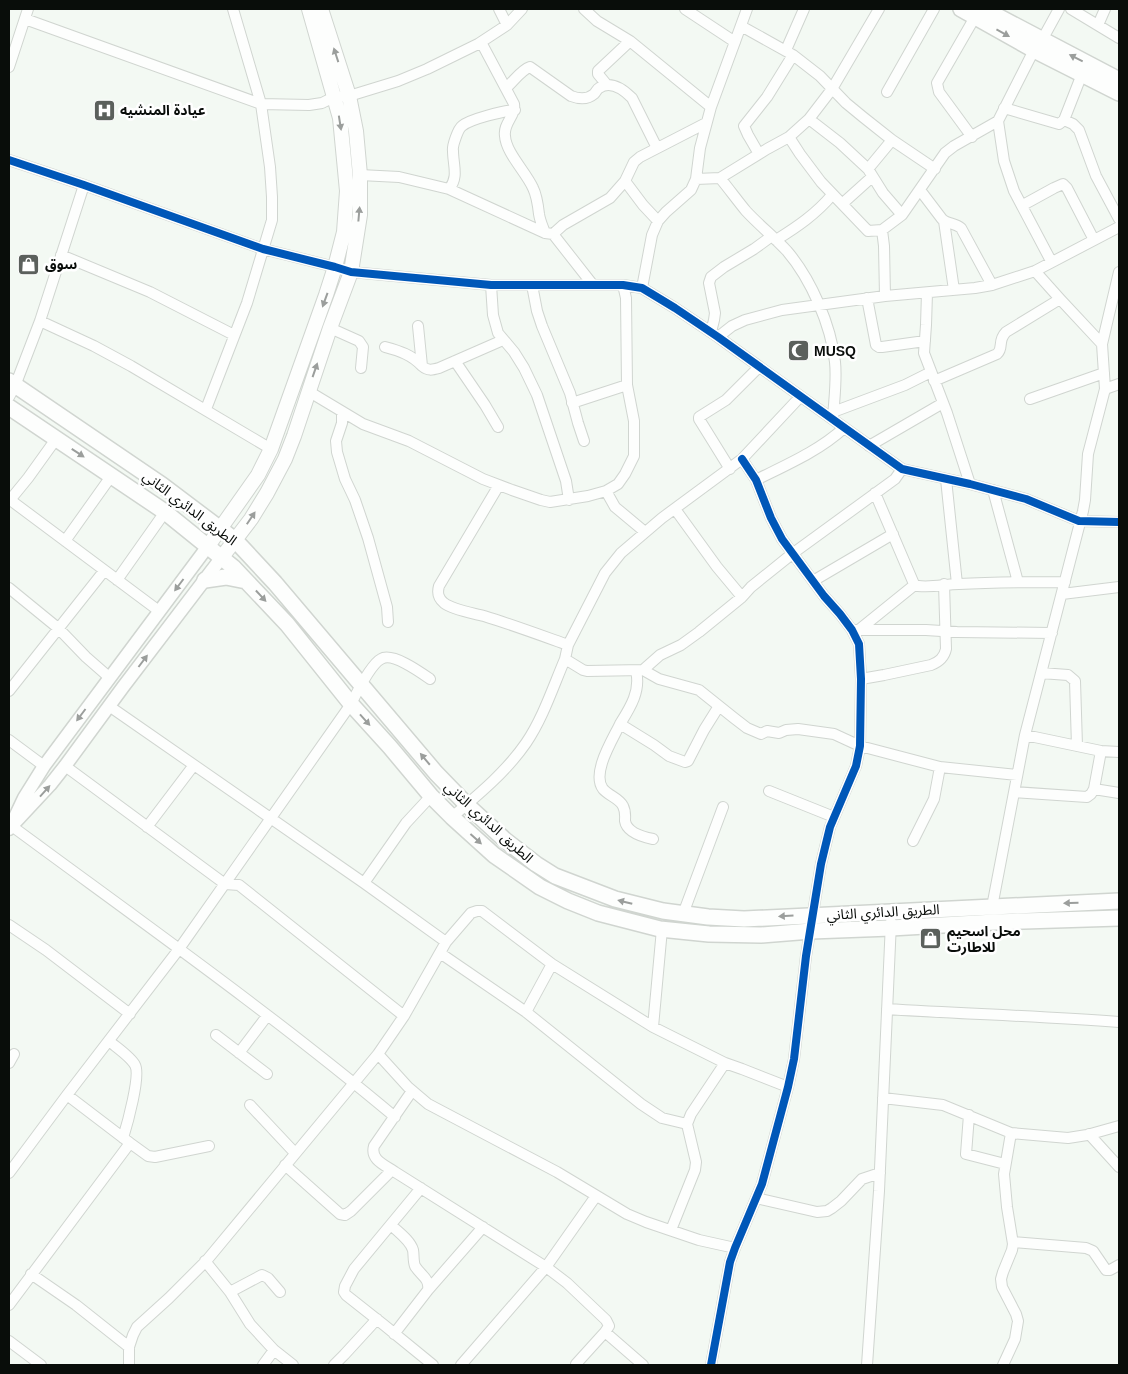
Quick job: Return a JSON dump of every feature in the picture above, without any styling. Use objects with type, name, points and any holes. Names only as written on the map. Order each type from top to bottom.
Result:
[{"type":"main road","points":[[208,546],[258,475],[271,449],[336,267],[344,232],[347,191],[340,118],[309,9]]},
{"type":"main road","points":[[222,558],[268,493],[285,459],[351,272],[360,215],[360,175],[356,131],[349,96],[321,9]]},
{"type":"main road","points":[[961,9],[979,13],[1038,45],[1082,74],[1119,93]]},
{"type":"main road","points":[[1038,45],[1119,80]]},
{"type":"main road","name":"الطريق الدائري الثاني","points":[[11,388],[147,475],[235,540],[270,577],[436,773],[505,840],[555,876],[615,900],[663,911],[708,917],[744,919],[1119,901]]},
{"type":"main road","name":"الطريق الدائري الثاني","points":[[9,406],[165,512],[222,558],[287,624],[350,704],[390,747],[431,796],[452,817],[494,855],[540,887],[568,902],[598,913],[662,929],[738,935],[995,922],[1119,918]]},
{"type":"main road","points":[[205,580],[226,577],[246,581]]},
{"type":"street","points":[[206,409],[247,302],[272,220],[272,197],[261,104],[234,9]]},
{"type":"street","points":[[499,9],[507,24]]},
{"type":"street","points":[[9,67],[26,14],[261,104],[322,103],[334,97],[349,96],[398,81],[427,69],[481,42],[507,24],[522,9]]},
{"type":"street","points":[[584,9],[597,21],[630,41],[711,108]]},
{"type":"street","points":[[685,9],[735,42]]},
{"type":"street","points":[[642,288],[652,235],[658,221],[691,190],[696,180],[700,148],[706,123],[747,9]]},
{"type":"street","points":[[759,154],[744,126],[766,97],[790,52],[804,9]]},
{"type":"street","points":[[696,180],[720,178],[789,137],[809,119],[832,89],[879,9]]},
{"type":"street","points":[[886,92],[934,9]]},
{"type":"street","points":[[1051,261],[1014,191],[1004,161],[998,121],[1059,9]]},
{"type":"street","points":[[1071,9],[1119,38]]},
{"type":"street","points":[[1098,25],[1105,9]]},
{"type":"street","points":[[972,137],[939,92],[938,83],[979,13]]},
{"type":"street","points":[[741,26],[790,52],[820,76],[863,118],[935,169]]},
{"type":"street","points":[[607,85],[598,74],[598,71],[630,41]]},
{"type":"street","points":[[481,42],[514,104],[514,114],[506,127],[505,138],[514,158],[532,185],[540,216],[549,233],[593,285]]},
{"type":"street","points":[[506,88],[524,70],[530,67],[578,99],[592,95],[607,85],[618,87],[632,98],[657,148]]},
{"type":"street","points":[[1004,108],[1059,124],[1064,120],[1082,74]]},
{"type":"street","points":[[449,189],[454,183],[453,143],[460,128],[492,114],[514,110]]},
{"type":"street","points":[[809,119],[840,143],[870,173],[902,215]]},
{"type":"street","points":[[1064,120],[1079,130],[1096,176],[1119,219]]},
{"type":"street","points":[[789,137],[832,195],[868,231],[882,230],[902,215],[945,154],[954,146],[998,121]]},
{"type":"street","points":[[549,233],[610,198],[625,181],[634,162],[640,157],[706,123]]},
{"type":"street","points":[[842,204],[870,173],[892,140]]},
{"type":"street","points":[[9,160],[263,249],[351,272],[492,284],[623,285],[642,288],[715,335],[800,397],[833,415],[844,428],[902,469],[1026,499],[1079,521],[1119,522]]},
{"type":"street","points":[[360,175],[415,179],[449,189],[549,233]]},
{"type":"street","points":[[720,178],[746,210],[787,252],[799,268],[818,305],[831,339],[835,360],[836,374],[833,415]]},
{"type":"street","points":[[625,181],[658,221]]},
{"type":"street","points":[[1023,205],[1062,184],[1067,188],[1094,240]]},
{"type":"street","points":[[11,388],[40,321],[84,185]]},
{"type":"street","points":[[920,190],[935,212],[944,221],[961,228],[992,285]]},
{"type":"street","points":[[715,335],[711,277],[724,267],[813,215],[832,195]]},
{"type":"street","points":[[944,221],[954,290]]},
{"type":"street","points":[[715,335],[745,320],[782,310],[867,298],[992,285],[1035,271],[1119,227]]},
{"type":"street","points":[[882,230],[885,296]]},
{"type":"street","points":[[61,255],[150,292],[234,335]]},
{"type":"street","points":[[1035,271],[1102,344]]},
{"type":"street","points":[[992,907],[1025,735],[1085,500],[1088,454],[1105,389],[1102,344],[1117,295],[1119,272]]},
{"type":"street","points":[[492,284],[493,316],[498,334],[514,352],[537,395],[566,481],[569,500]]},
{"type":"street","points":[[532,285],[537,311],[568,388],[584,441]]},
{"type":"street","points":[[308,391],[363,424],[410,440],[483,479],[541,500],[550,502],[569,500],[606,491],[618,484],[634,456],[634,421],[627,385],[626,298],[623,285]]},
{"type":"street","points":[[927,293],[924,353],[970,484]]},
{"type":"street","points":[[867,298],[876,345],[882,347],[925,341]]},
{"type":"street","points":[[833,415],[905,385],[997,354],[1001,338],[1006,332],[1060,299]]},
{"type":"street","points":[[40,321],[94,346],[206,409],[271,449]]},
{"type":"street","points":[[418,326],[422,366]]},
{"type":"street","points":[[330,328],[359,341],[363,347],[361,368]]},
{"type":"street","points":[[385,348],[406,354],[427,370],[432,370],[503,340]]},
{"type":"street","points":[[456,361],[498,427]]},
{"type":"street","points":[[730,469],[709,437],[699,417],[726,400],[759,367]]},
{"type":"street","points":[[1030,399],[1104,373]]},
{"type":"street","points":[[1105,389],[1119,384]]},
{"type":"street","points":[[572,403],[627,385]]},
{"type":"street","points":[[452,817],[508,766],[526,742],[548,699],[565,659],[568,645],[605,573],[621,552],[742,459],[800,397]]},
{"type":"street","points":[[870,446],[943,403]]},
{"type":"street","points":[[342,412],[342,423],[336,441],[337,452],[345,479],[355,500],[368,538],[387,607],[388,622]]},
{"type":"street","points":[[756,480],[821,446],[844,428]]},
{"type":"street","points":[[56,439],[28,478],[9,500],[159,611]]},
{"type":"street","points":[[710,1365],[730,1262],[734,1248],[762,1184],[788,1087],[794,1059],[806,956],[821,864],[830,826],[856,766],[860,746],[861,679],[859,644],[856,630],[824,596],[782,539],[771,518],[756,480],[742,459]]},
{"type":"street","points":[[653,839],[639,835],[629,829],[625,823],[626,813],[622,804],[602,787],[599,778],[600,768],[609,746],[631,707],[640,671],[660,655],[699,632],[792,554],[896,479],[902,469]]},
{"type":"street","points":[[65,541],[112,475]]},
{"type":"street","points":[[946,479],[957,584]]},
{"type":"street","points":[[499,485],[439,586],[439,598],[444,603],[457,609],[524,629],[568,645]]},
{"type":"street","points":[[993,490],[1018,582]]},
{"type":"street","points":[[606,491],[616,507],[645,532]]},
{"type":"street","points":[[875,494],[914,582],[913,585]]},
{"type":"street","points":[[676,509],[742,597]]},
{"type":"street","points":[[117,580],[165,512]]},
{"type":"street","points":[[813,581],[893,534]]},
{"type":"street","points":[[10,827],[24,798],[44,766],[208,546]]},
{"type":"street","points":[[10,827],[36,801],[65,766],[222,558]]},
{"type":"street","points":[[9,691],[104,571]]},
{"type":"street","points":[[913,585],[922,587],[944,584],[1065,582]]},
{"type":"street","points":[[861,679],[931,665],[938,662],[945,654],[944,584]]},
{"type":"street","points":[[856,630],[913,585]]},
{"type":"street","points":[[1062,594],[1119,587]]},
{"type":"street","points":[[9,588],[58,628],[110,678]]},
{"type":"street","points":[[856,630],[1052,633]]},
{"type":"street","points":[[9,1174],[179,949],[272,819],[375,664],[381,658],[394,658],[430,679]]},
{"type":"street","points":[[565,659],[587,671],[640,671],[658,679],[699,690],[741,724],[760,734],[767,731],[779,733],[798,728],[834,734],[860,746],[940,767],[1017,775]]},
{"type":"street","points":[[1042,673],[1068,675],[1075,681],[1077,746]]},
{"type":"street","points":[[109,706],[446,942]]},
{"type":"street","points":[[620,724],[669,756],[685,762],[688,761],[719,706]]},
{"type":"street","points":[[1025,735],[1101,751],[1119,752]]},
{"type":"street","points":[[9,740],[44,766]]},
{"type":"street","points":[[1014,792],[1087,796],[1092,794],[1101,751]]},
{"type":"street","points":[[147,826],[194,765]]},
{"type":"street","points":[[65,766],[225,884],[238,885],[404,1016]]},
{"type":"street","points":[[913,841],[934,799],[940,767]]},
{"type":"street","points":[[1094,789],[1119,793]]},
{"type":"street","points":[[769,791],[834,817]]},
{"type":"street","points":[[364,883],[406,823],[431,796]]},
{"type":"street","points":[[683,914],[723,807]]},
{"type":"street","points":[[10,827],[179,949],[354,1083],[395,1117]]},
{"type":"street","points":[[129,1365],[130,1347],[137,1327],[206,1261],[378,1054],[404,1016],[446,942],[471,913],[477,910],[552,964],[653,1027],[725,1063],[788,1087]]},
{"type":"street","points":[[867,1365],[880,1173],[891,912]]},
{"type":"street","points":[[9,925],[46,950],[130,1014]]},
{"type":"street","points":[[653,1027],[662,929]]},
{"type":"street","points":[[440,953],[526,1012],[641,1104],[662,1118],[687,1124]]},
{"type":"street","points":[[526,1012],[552,964]]},
{"type":"street","points":[[887,1008],[960,1013],[1054,1016],[1119,1022]]},
{"type":"street","points":[[239,1053],[267,1016]]},
{"type":"street","points":[[216,1035],[267,1074]]},
{"type":"street","points":[[9,1305],[127,1140],[137,1068],[134,1063],[109,1041]]},
{"type":"street","points":[[378,1054],[412,1091],[428,1104],[557,1172],[627,1214],[699,1240],[734,1248]]},
{"type":"street","points":[[671,1230],[695,1170],[696,1162],[687,1124],[691,1114],[725,1063]]},
{"type":"street","points":[[412,1091],[374,1146],[372,1150],[374,1156],[392,1170],[546,1267],[567,1283],[606,1320],[609,1326],[605,1332],[576,1364]]},
{"type":"street","points":[[67,1095],[148,1156],[154,1158],[210,1146]]},
{"type":"street","points":[[883,1098],[943,1105],[1011,1133],[1068,1138],[1119,1126]]},
{"type":"street","points":[[250,1105],[295,1153]]},
{"type":"street","points":[[969,1115],[966,1154],[1005,1164]]},
{"type":"street","points":[[1003,1365],[1015,1339],[1018,1321],[1002,1287],[1003,1272],[1012,1250],[1013,1242],[1004,1174],[1011,1133]]},
{"type":"street","points":[[1089,1134],[1119,1167]]},
{"type":"street","points":[[285,1165],[340,1214],[345,1215],[392,1170]]},
{"type":"street","points":[[756,1198],[817,1212],[826,1211],[841,1201],[862,1178],[880,1173]]},
{"type":"street","points":[[421,1188],[354,1269],[344,1292],[433,1365]]},
{"type":"street","points":[[461,1365],[546,1267],[596,1196]]},
{"type":"street","points":[[391,1225],[410,1244],[415,1265],[428,1281],[428,1290]]},
{"type":"street","points":[[394,1334],[428,1290],[483,1227]]},
{"type":"street","points":[[1013,1242],[1086,1248],[1093,1251],[1106,1270],[1119,1265]]},
{"type":"street","points":[[206,1261],[230,1292],[250,1324],[274,1350],[293,1365]]},
{"type":"street","points":[[31,1274],[76,1305],[130,1347]]},
{"type":"street","points":[[230,1292],[262,1275],[268,1278],[280,1292]]},
{"type":"street","points":[[334,1365],[377,1319]]},
{"type":"street","points":[[605,1332],[643,1365]]},
{"type":"street","points":[[9,1341],[41,1365]]},
{"type":"street","points":[[262,1365],[274,1350]]},
{"type":"cycle path","points":[[9,160],[263,249],[351,272],[491,285],[623,285],[642,288],[718,337],[902,469],[1026,499],[1079,521],[1119,522]]},
{"type":"cycle path","points":[[711,1365],[730,1262],[762,1184],[788,1087],[794,1059],[806,956],[821,864],[830,827],[856,766],[860,746],[861,679],[859,644],[852,630],[782,539],[771,518],[756,480],[742,459]]},
{"type":"place","name":"عيادة المنشيه","points":[[104,110]]},
{"type":"place","name":"سوق","points":[[29,264]]},
{"type":"place","name":"MUSQ","points":[[798,351]]},
{"type":"place","name":"محل اسحيم للاطارت","points":[[931,939]]}]
